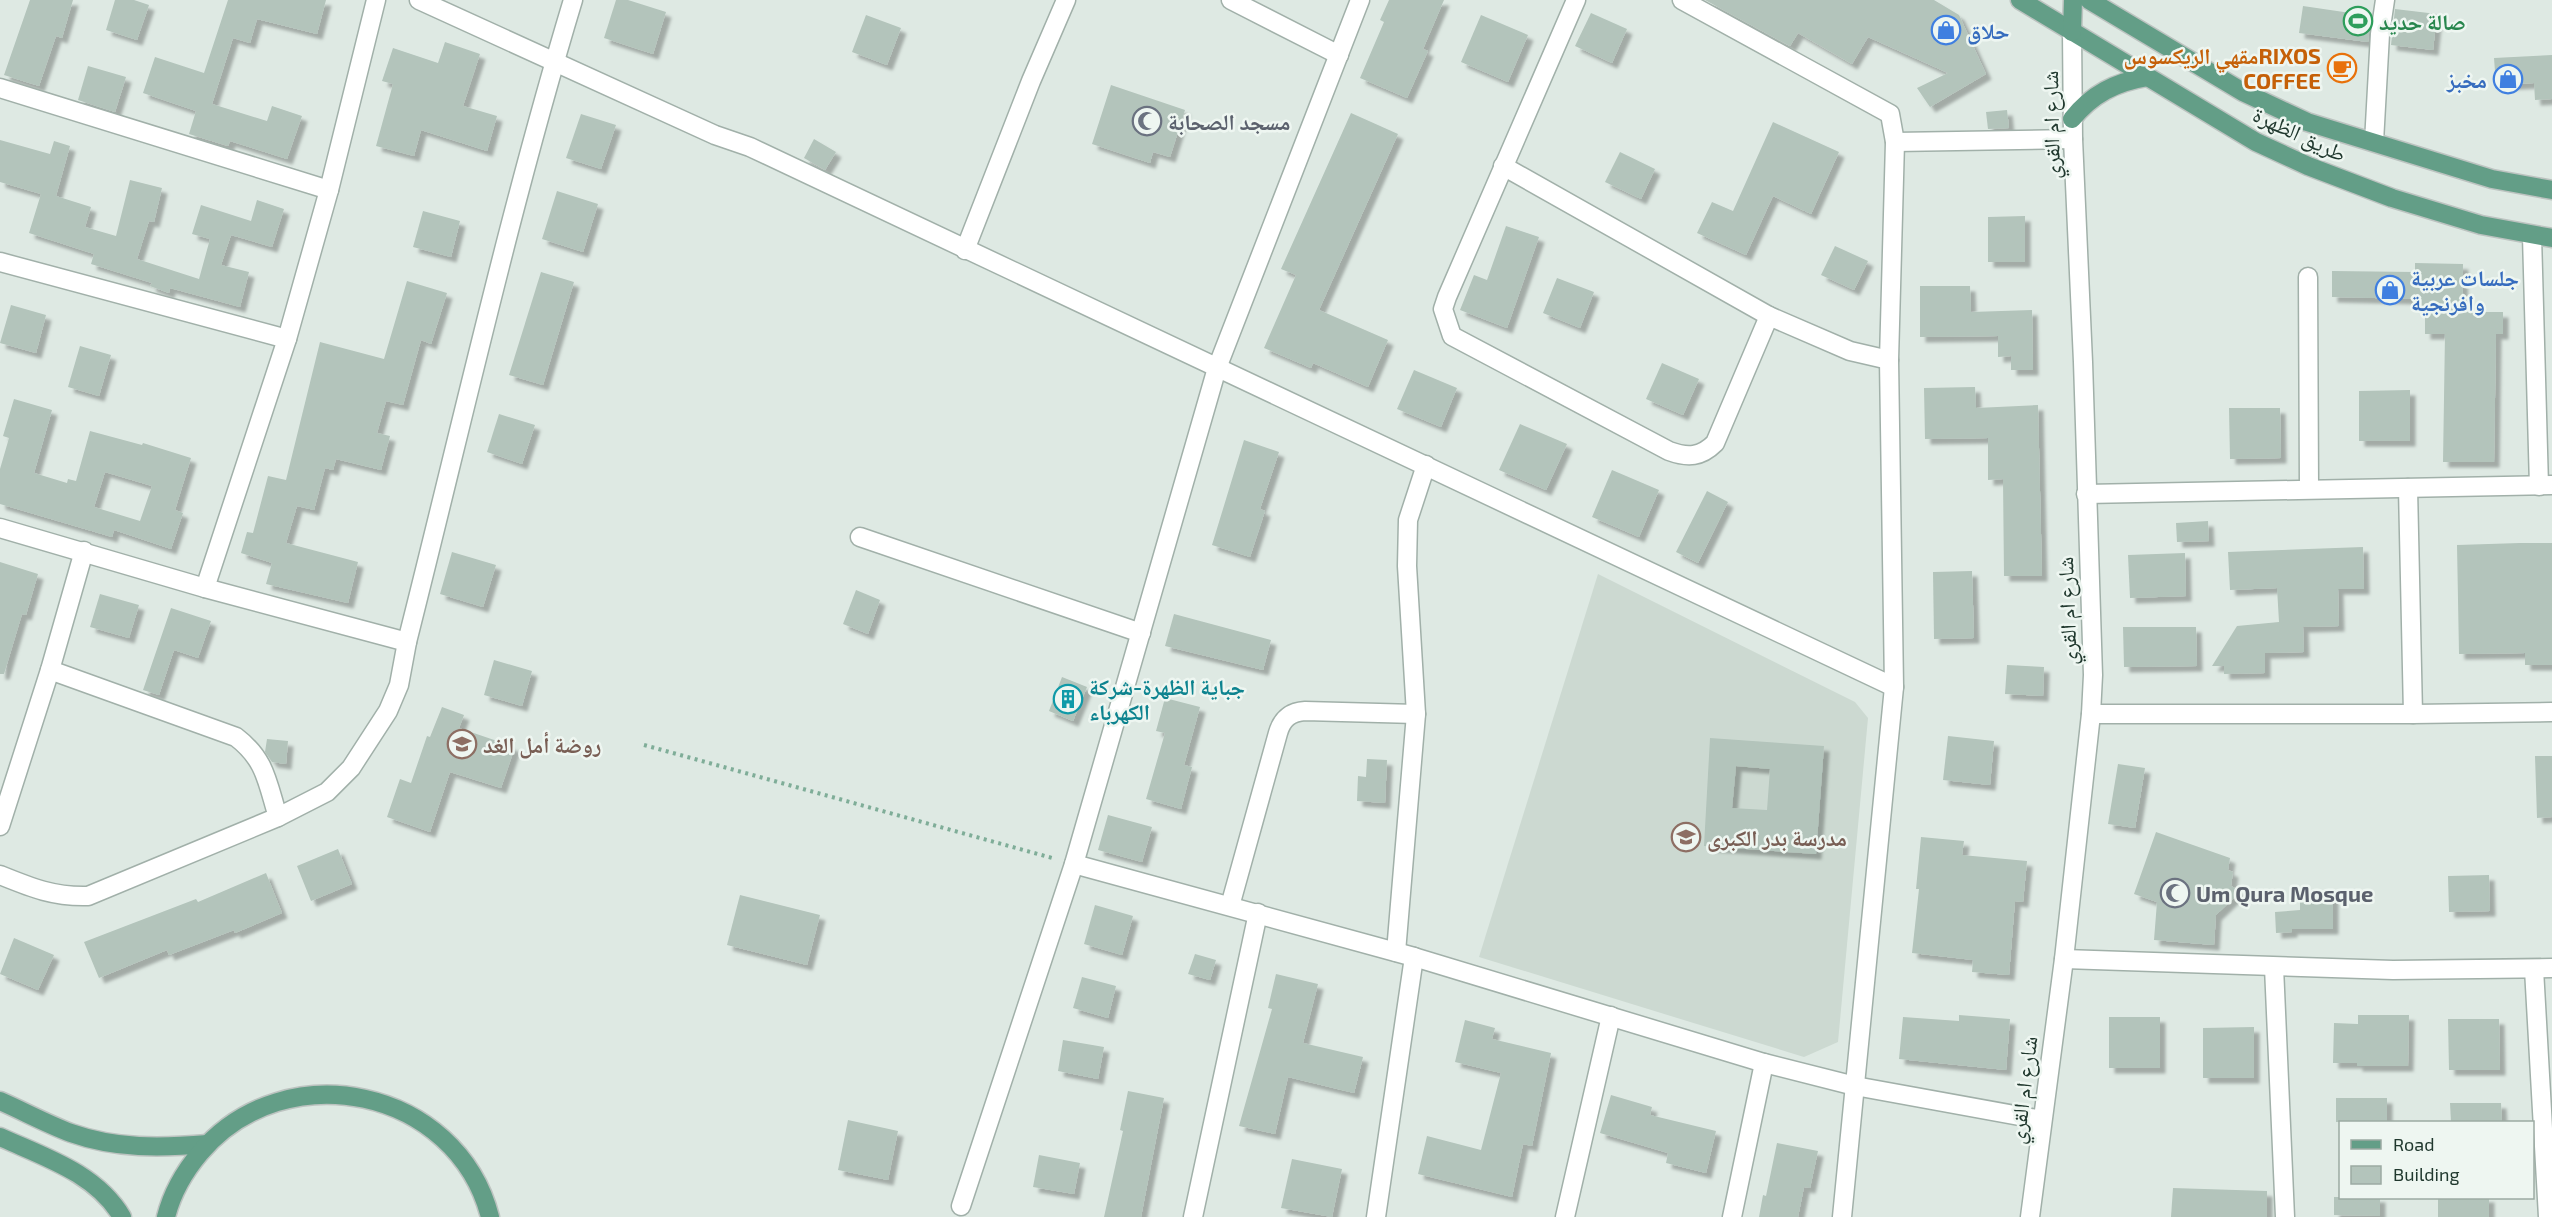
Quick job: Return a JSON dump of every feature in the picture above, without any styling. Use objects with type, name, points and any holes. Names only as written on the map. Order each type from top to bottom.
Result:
[{"type":"main road","name":"طريق الظهرة","points":[[2020,0],[2256,142],[2308,166],[2392,198],[2481,225],[2552,238]]},
{"type":"main road","name":"شارع ام القري","points":[[2072,32],[2073,0]]},
{"type":"main road","name":"طريق الظهرة","points":[[2089,0],[2243,92],[2307,122],[2492,179],[2552,190]]},
{"type":"main road","points":[[2072,119],[2082,107],[2105,89],[2132,79],[2147,77]]},
{"type":"main road","points":[[166,1217],[178,1185],[191,1164],[208,1144],[229,1126],[252,1112],[278,1101],[305,1095],[338,1094],[371,1099],[412,1116],[430,1128],[455,1150],[473,1176],[490,1217]]},
{"type":"main road","points":[[0,1101],[71,1133],[102,1141],[134,1147],[166,1148],[208,1144]]},
{"type":"main road","points":[[0,1137],[68,1167],[87,1179],[104,1194],[122,1217]]},
{"type":"street","points":[[205,588],[287,339],[329,190],[376,0]]},
{"type":"street","points":[[419,0],[715,135],[750,147],[1894,687]]},
{"type":"street","points":[[0,875],[36,890],[63,896],[88,896],[278,817],[327,792],[351,768],[388,711],[399,686],[407,642],[554,62],[573,0]]},
{"type":"street","points":[[966,250],[1030,81],[1066,0]]},
{"type":"street","points":[[1231,0],[1339,55]]},
{"type":"street","points":[[961,1206],[1074,864],[1217,368],[1360,0]]},
{"type":"street","points":[[1576,0],[1447,297],[1443,309],[1452,336],[1669,451],[1690,456],[1705,452],[1715,443],[1769,316]]},
{"type":"street","points":[[1682,0],[1890,114],[1895,142],[1889,360],[1894,687],[1842,1217]]},
{"type":"street","points":[[2374,142],[2385,0]]},
{"type":"street","name":"شارع ام القري","points":[[2030,1217],[2064,959],[2091,714],[2093,675],[2083,362],[2072,119],[2072,32]]},
{"type":"street","points":[[0,88],[329,190]]},
{"type":"street","points":[[1895,142],[2073,139]]},
{"type":"street","points":[[1503,166],[1769,316],[1850,351],[1889,360]]},
{"type":"street","points":[[2086,494],[2309,488],[2545,486],[2532,236]]},
{"type":"street","points":[[0,262],[287,339]]},
{"type":"street","points":[[2308,277],[2309,488]]},
{"type":"street","points":[[1396,952],[1416,714],[1407,532],[1415,494],[1426,465]]},
{"type":"street","points":[[2408,488],[2413,714]]},
{"type":"street","points":[[0,528],[205,588],[407,642]]},
{"type":"street","points":[[860,537],[1141,633]]},
{"type":"street","points":[[0,826],[50,670],[84,551]]},
{"type":"street","points":[[50,670],[236,737],[253,750],[263,770],[278,817]]},
{"type":"street","points":[[1230,906],[1278,733],[1285,719],[1291,714],[1305,711],[1416,714]]},
{"type":"street","points":[[2091,714],[2552,712]]},
{"type":"street","points":[[1074,864],[1414,957],[1764,1063],[1855,1086],[2042,1120]]},
{"type":"street","points":[[1193,1217],[1258,913]]},
{"type":"street","points":[[1376,1217],[1414,957]]},
{"type":"street","points":[[2064,959],[2393,970],[2543,968],[2548,1217]]},
{"type":"street","points":[[2274,967],[2285,1217]]},
{"type":"street","points":[[1565,1217],[1611,1016]]},
{"type":"street","points":[[1732,1217],[1764,1063]]},
{"type":"path","points":[[644,745],[1074,864]]},
{"type":"shaded area","name":"مدرسة بدر الكبرى","points":[[1598,574],[1855,702],[1868,718],[1838,1042],[1804,1057],[1479,957]]},
{"type":"building","points":[[30,0],[73,0],[62,38],[56,36],[39,86],[4,75]]},
{"type":"building","points":[[115,0],[134,0],[149,5],[137,40],[106,30]]},
{"type":"building","points":[[228,0],[326,0],[317,34],[257,19],[250,43],[233,38],[212,104],[267,121],[272,106],[302,116],[287,159],[230,141],[228,146],[189,134],[196,111],[143,93],[155,57],[204,73]]},
{"type":"building","points":[[616,0],[628,0],[666,12],[653,54],[604,38]]},
{"type":"building","points":[[1389,0],[1444,0],[1423,49],[1428,51],[1407,98],[1360,78],[1384,22],[1380,20]]},
{"type":"building","points":[[1705,0],[1934,0],[1959,15],[1986,74],[1930,107],[1917,88],[1948,73],[1868,37],[1852,64],[1798,33],[1790,46]]},
{"type":"building","points":[[2303,6],[2371,16],[2368,42],[2299,33]]},
{"type":"building","points":[[2395,9],[2437,14],[2433,50],[2391,45]]},
{"type":"building","points":[[1591,13],[1627,29],[1612,63],[1575,46]]},
{"type":"building","points":[[866,15],[901,28],[887,65],[852,52]]},
{"type":"building","points":[[1481,15],[1528,35],[1508,82],[1461,62]]},
{"type":"building","points":[[445,42],[480,54],[463,106],[497,116],[487,151],[421,130],[414,156],[376,146],[393,84],[382,81],[393,48],[438,63]]},
{"type":"building","points":[[2552,55],[2552,99],[2535,100],[2534,83],[2496,85],[2494,58]]},
{"type":"building","points":[[88,66],[126,77],[115,112],[78,100]]},
{"type":"building","points":[[1111,85],[1185,110],[1170,157],[1153,152],[1150,163],[1092,144]]},
{"type":"building","points":[[2007,110],[2009,128],[1988,129],[1986,112]]},
{"type":"building","points":[[1351,113],[1398,134],[1319,310],[1388,340],[1368,387],[1313,363],[1311,368],[1264,348],[1296,275],[1281,269]]},
{"type":"building","points":[[581,114],[616,125],[601,169],[566,158]]},
{"type":"building","points":[[1773,122],[1839,152],[1811,214],[1773,196],[1746,255],[1697,233],[1712,202],[1733,211]]},
{"type":"building","points":[[814,139],[836,152],[825,170],[804,158]]},
{"type":"building","points":[[0,140],[50,154],[54,141],[70,146],[56,196],[91,207],[85,227],[116,236],[130,180],[162,188],[154,222],[149,221],[137,259],[199,279],[210,239],[192,234],[201,205],[251,221],[257,200],[284,209],[272,247],[231,235],[221,265],[249,272],[240,307],[170,288],[169,293],[150,286],[152,283],[91,264],[94,254],[29,233],[41,194],[0,182]]},
{"type":"building","points":[[1620,152],[1655,169],[1641,199],[1605,182]]},
{"type":"building","points":[[557,191],[598,204],[583,252],[542,239]]},
{"type":"building","points":[[423,211],[460,221],[451,257],[413,247]]},
{"type":"building","points":[[2025,216],[2025,262],[1988,262],[1988,217]]},
{"type":"building","points":[[1506,226],[1539,237],[1507,328],[1460,310],[1474,275],[1487,280]]},
{"type":"building","points":[[1835,246],[1868,261],[1854,290],[1821,275]]},
{"type":"building","points":[[2415,263],[2463,264],[2462,312],[2503,312],[2503,334],[2496,334],[2494,462],[2443,462],[2445,334],[2425,334],[2425,308],[2416,308],[2416,299],[2332,297],[2332,271],[2415,272]]},
{"type":"building","points":[[541,272],[574,282],[543,385],[509,375]]},
{"type":"building","points":[[1557,278],[1594,292],[1580,328],[1543,313]]},
{"type":"building","points":[[407,281],[447,293],[431,344],[421,340],[403,405],[386,401],[377,433],[390,436],[381,470],[336,459],[333,470],[325,468],[314,510],[297,506],[286,543],[358,562],[348,603],[266,584],[272,563],[241,553],[247,532],[253,533],[268,476],[286,480],[320,342],[384,359]]},
{"type":"building","points":[[1920,286],[1970,286],[1971,312],[2032,310],[2033,370],[2011,370],[2011,356],[1998,357],[1998,336],[1920,337]]},
{"type":"building","points":[[11,305],[46,315],[36,353],[0,343]]},
{"type":"building","points":[[80,346],[111,355],[99,396],[68,387]]},
{"type":"building","points":[[1662,363],[1699,379],[1683,415],[1646,399]]},
{"type":"building","points":[[1414,370],[1457,388],[1441,427],[1397,409]]},
{"type":"building","points":[[1975,387],[1976,408],[2038,405],[2042,576],[2004,576],[2003,479],[1988,480],[1988,438],[1925,439],[1924,388]]},
{"type":"building","points":[[2410,390],[2410,441],[2359,441],[2359,391]]},
{"type":"building","points":[[14,399],[52,410],[34,473],[67,483],[68,479],[76,481],[90,431],[142,445],[143,443],[191,458],[175,510],[183,513],[171,549],[114,530],[112,537],[0,504],[0,469],[9,438],[3,436]],"holes":[[[105,472],[152,486],[140,521],[94,507]]]},
{"type":"building","points":[[2229,408],[2280,408],[2281,458],[2230,459]]},
{"type":"building","points":[[499,414],[535,425],[522,464],[487,452]]},
{"type":"building","points":[[1520,424],[1567,444],[1546,490],[1499,470]]},
{"type":"building","points":[[1244,440],[1279,452],[1260,509],[1265,511],[1250,557],[1212,545]]},
{"type":"building","points":[[1612,470],[1659,490],[1639,537],[1592,517]]},
{"type":"building","points":[[1707,491],[1728,502],[1698,563],[1676,552]]},
{"type":"building","points":[[2208,521],[2209,541],[2177,542],[2176,523]]},
{"type":"building","points":[[2552,543],[2552,665],[2525,665],[2525,653],[2459,654],[2457,545]]},
{"type":"building","points":[[2363,547],[2364,589],[2338,589],[2339,626],[2303,627],[2304,652],[2265,653],[2265,673],[2224,674],[2224,666],[2212,666],[2237,626],[2279,622],[2277,588],[2230,590],[2228,552]]},
{"type":"building","points":[[452,552],[496,565],[483,607],[440,594]]},
{"type":"building","points":[[2185,553],[2186,596],[2130,598],[2128,555]]},
{"type":"building","points":[[0,562],[38,574],[26,615],[22,614],[4,674],[0,674]]},
{"type":"building","points":[[1972,571],[1974,638],[1934,639],[1933,572]]},
{"type":"building","points":[[856,590],[880,600],[868,634],[843,624]]},
{"type":"building","points":[[100,594],[139,605],[129,638],[90,627]]},
{"type":"building","points":[[171,608],[211,621],[198,658],[174,650],[159,695],[143,690]]},
{"type":"building","points":[[1174,614],[1271,640],[1263,670],[1165,646]]},
{"type":"building","points":[[2123,627],[2196,627],[2197,666],[2124,667]]},
{"type":"building","points":[[494,660],[532,671],[522,706],[484,695]]},
{"type":"building","points":[[2007,665],[2044,667],[2043,696],[2005,694]]},
{"type":"building","name":"جباية الظهرة-شركة الكهرباء","points":[[1062,677],[1087,687],[1073,721],[1049,711]]},
{"type":"building","points":[[1165,698],[1200,707],[1184,765],[1192,767],[1181,809],[1146,799],[1165,733],[1156,731]]},
{"type":"building","points":[[442,707],[464,715],[459,728],[515,747],[501,788],[450,772],[430,832],[387,817],[400,779],[411,783],[427,736],[430,737]]},
{"type":"building","points":[[1948,736],[1994,741],[1990,785],[1943,780]]},
{"type":"building","points":[[1710,738],[1824,746],[1816,854],[1704,846]],"holes":[[[1736,766],[1770,769],[1767,810],[1732,808]]]},
{"type":"building","points":[[267,739],[288,741],[286,764],[272,762],[265,752]]},
{"type":"building","points":[[2535,756],[2552,756],[2552,817],[2537,818]]},
{"type":"building","points":[[1367,759],[1387,760],[1385,803],[1357,801],[1358,776],[1366,777]]},
{"type":"building","points":[[2118,764],[2145,768],[2135,828],[2108,824]]},
{"type":"building","points":[[1108,815],[1152,827],[1142,862],[1098,850]]},
{"type":"building","points":[[2156,832],[2230,858],[2228,870],[2233,872],[2231,886],[2241,891],[2216,915],[2214,945],[2154,940],[2157,902],[2134,894]]},
{"type":"building","points":[[1921,837],[1964,841],[1962,855],[2027,861],[2023,902],[2015,901],[2009,975],[1972,972],[1973,960],[1912,953],[1919,889],[1916,889]]},
{"type":"building","points":[[338,849],[352,884],[311,901],[297,866]]},
{"type":"building","points":[[266,873],[282,913],[235,933],[234,930],[169,955],[167,950],[99,978],[84,942],[196,899],[198,902]]},
{"type":"building","points":[[2489,875],[2490,911],[2449,912],[2448,876]]},
{"type":"building","points":[[2300,894],[2333,894],[2333,929],[2292,929],[2292,932],[2276,933],[2275,912],[2300,910]]},
{"type":"building","points":[[740,895],[820,915],[807,965],[727,945]]},
{"type":"building","points":[[1095,905],[1133,916],[1122,955],[1084,944]]},
{"type":"building","points":[[14,938],[54,955],[38,990],[0,974]]},
{"type":"building","points":[[1195,954],[1216,960],[1210,980],[1188,974]]},
{"type":"building","points":[[1276,974],[1318,984],[1303,1043],[1363,1057],[1354,1093],[1288,1077],[1275,1134],[1239,1126],[1272,1009],[1268,1008]]},
{"type":"building","points":[[1082,977],[1116,986],[1108,1018],[1073,1008]]},
{"type":"building","points":[[1959,1015],[2010,1019],[2006,1070],[1899,1059],[1903,1017],[1959,1021]]},
{"type":"building","points":[[2358,1015],[2409,1015],[2408,1066],[2357,1066],[2357,1063],[2333,1063],[2334,1023],[2358,1024]]},
{"type":"building","points":[[2109,1017],[2160,1017],[2160,1068],[2109,1068]]},
{"type":"building","points":[[2448,1019],[2499,1019],[2500,1070],[2449,1070]]},
{"type":"building","points":[[1465,1020],[1495,1028],[1492,1039],[1551,1053],[1532,1146],[1523,1144],[1512,1197],[1418,1174],[1427,1136],[1481,1150],[1501,1073],[1455,1062]]},
{"type":"building","points":[[2254,1027],[2254,1078],[2203,1078],[2203,1028]]},
{"type":"building","points":[[1063,1040],[1104,1047],[1098,1079],[1058,1071]]},
{"type":"building","points":[[1128,1091],[1164,1098],[1141,1217],[1104,1217],[1123,1131],[1120,1130]]},
{"type":"building","points":[[1611,1095],[1652,1107],[1650,1115],[1716,1131],[1706,1173],[1666,1163],[1668,1153],[1600,1133]]},
{"type":"building","points":[[2336,1098],[2387,1098],[2387,1121],[2336,1122]]},
{"type":"building","points":[[2450,1103],[2501,1103],[2502,1121],[2451,1121]]},
{"type":"building","points":[[848,1120],[898,1131],[888,1180],[838,1170]]},
{"type":"building","points":[[1777,1143],[1818,1151],[1810,1188],[1804,1187],[1798,1217],[1759,1217],[1763,1195],[1766,1196]]},
{"type":"building","points":[[1039,1155],[1080,1163],[1074,1194],[1033,1187]]},
{"type":"building","points":[[1292,1159],[1342,1169],[1332,1217],[1281,1208]]},
{"type":"building","points":[[2173,1188],[2267,1191],[2267,1217],[2171,1217]]},
{"type":"building","points":[[2334,1197],[2380,1199],[2380,1216],[2334,1215]]},
{"type":"building","points":[[2438,1199],[2489,1199],[2489,1217],[2438,1217]]},
{"type":"place","name":"صالة حديد","points":[[2358,21]]},
{"type":"place","name":"حلاق","points":[[1946,30]]},
{"type":"place","name":"مقهي الريكسوسRIXOS COFFEE","points":[[2342,68]]},
{"type":"place","name":"مخبز","points":[[2508,79]]},
{"type":"place","name":"مسجد الصحابة","points":[[1147,121]]},
{"type":"place","name":"جلسات عربية وافرنجية","points":[[2390,290]]},
{"type":"place","name":"جباية الظهرة-شركة الكهرباء","points":[[1068,699]]},
{"type":"place","name":"روضة أمل الغد","points":[[462,744]]},
{"type":"place","name":"مدرسة بدر الكبرى","points":[[1686,837]]},
{"type":"place","name":"Um Qura Mosque","points":[[2175,893]]}]
